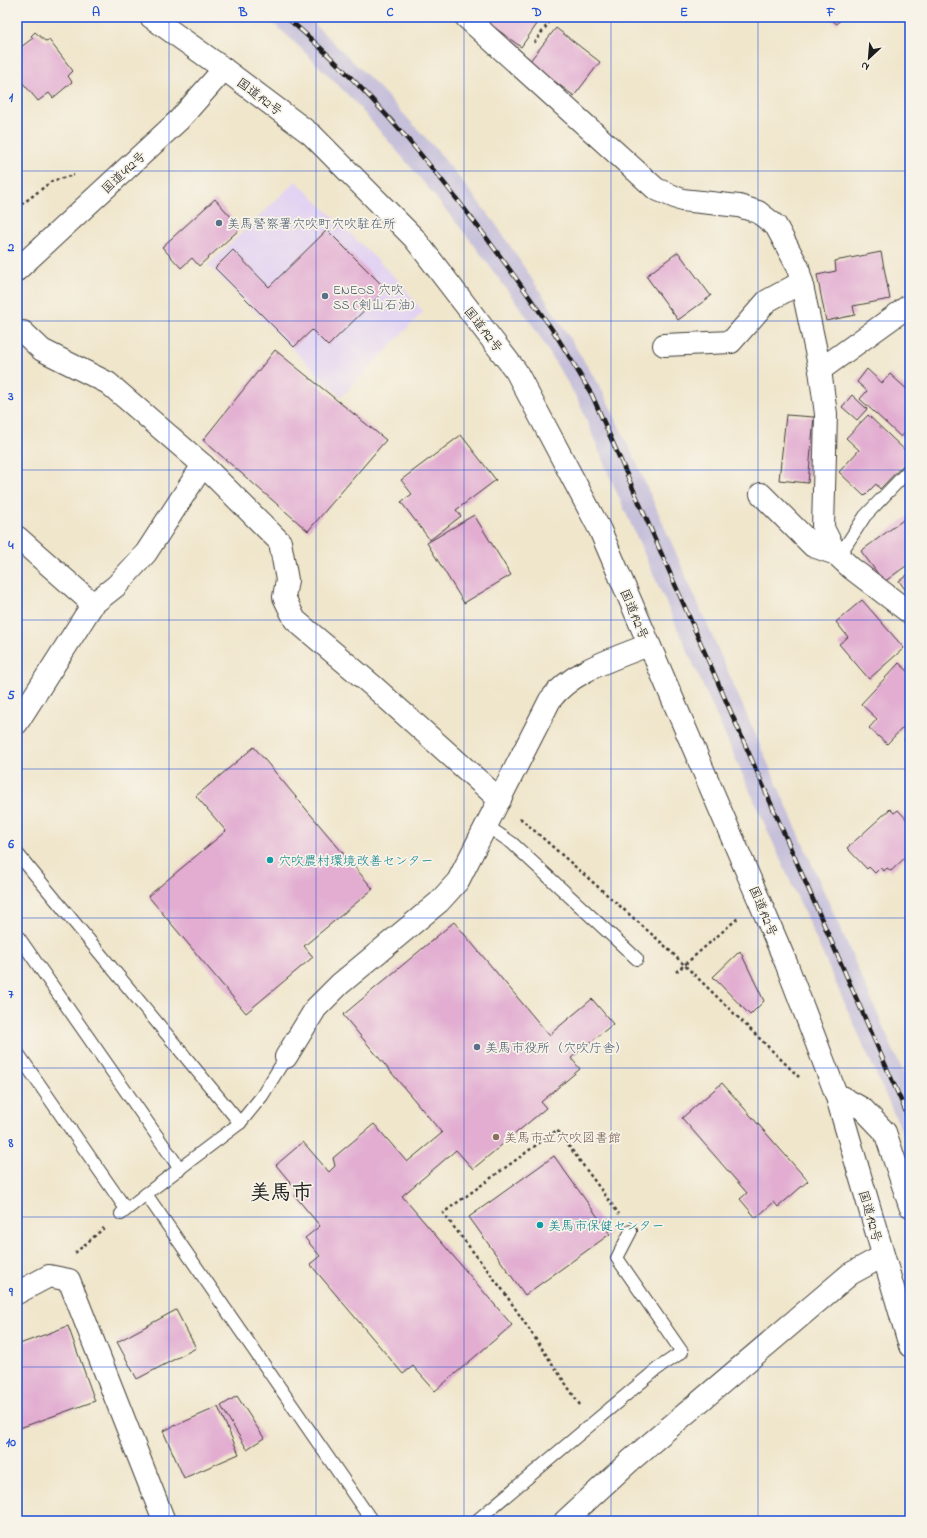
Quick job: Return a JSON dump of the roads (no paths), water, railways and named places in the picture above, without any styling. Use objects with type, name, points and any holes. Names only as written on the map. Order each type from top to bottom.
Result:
[{"type":"main road","name":"国道192号","points":[[151,17],[224,69],[312,135],[414,238],[516,371],[600,530],[648,645],[786,963],[836,1094],[910,1346]]},
{"type":"main road","points":[[466,17],[656,189],[682,200],[739,206],[758,212],[776,226],[798,267],[820,370],[826,414],[823,528],[837,555],[851,568],[910,614]]},
{"type":"main road","name":"国道492号","points":[[17,270],[179,120],[224,69]]},
{"type":"main road","points":[[664,345],[731,342],[767,301],[802,282]]},
{"type":"main road","points":[[820,370],[910,305]]},
{"type":"main road","points":[[23,332],[42,350],[108,383],[203,465],[280,542],[286,580],[284,597],[295,620],[373,686],[500,800]]},
{"type":"main road","points":[[17,723],[94,604],[116,586],[146,553],[203,465]]},
{"type":"main road","points":[[761,494],[813,546],[837,555]]},
{"type":"main road","points":[[17,537],[94,604]]},
{"type":"main road","points":[[286,1057],[316,1008],[340,984],[439,902],[458,881],[550,700],[558,688],[590,669],[648,645]]},
{"type":"main road","points":[[836,1094],[863,1108],[885,1132],[910,1206]]},
{"type":"main road","points":[[565,1521],[630,1460],[850,1274],[883,1256]]},
{"type":"main road","points":[[17,1293],[49,1276],[69,1280],[164,1521]]},
{"type":"lane","points":[[837,555],[865,516],[910,469]]},
{"type":"lane","points":[[487,826],[512,843],[637,959]]},
{"type":"lane","points":[[17,853],[240,1123]]},
{"type":"lane","points":[[17,935],[180,1169]]},
{"type":"lane","points":[[17,1052],[123,1212],[240,1123],[262,1096],[286,1057]]},
{"type":"lane","points":[[146,1194],[372,1521]]},
{"type":"lane","points":[[476,1521],[657,1369],[682,1352],[617,1258],[631,1231]]},
{"type":"railway","points":[[286,17],[358,84],[392,121],[456,198],[557,336],[592,395],[910,1121]]},
{"type":"place","name":"美馬警察署穴吹町穴吹駐在所","points":[[219,223]]},
{"type":"place","name":"ENEOS 穴吹 SS (剣山石油)","points":[[325,296]]},
{"type":"place","name":"穴吹農村環境改善センター","points":[[270,860]]},
{"type":"place","name":"美馬市役所（穴吹庁舎）","points":[[477,1047]]},
{"type":"place","name":"美馬市立穴吹図書館","points":[[496,1137]]},
{"type":"place","name":"美馬市保健センター","points":[[540,1225]]},
{"type":"district","name":"美馬市","points":[[281,1192]]}]
